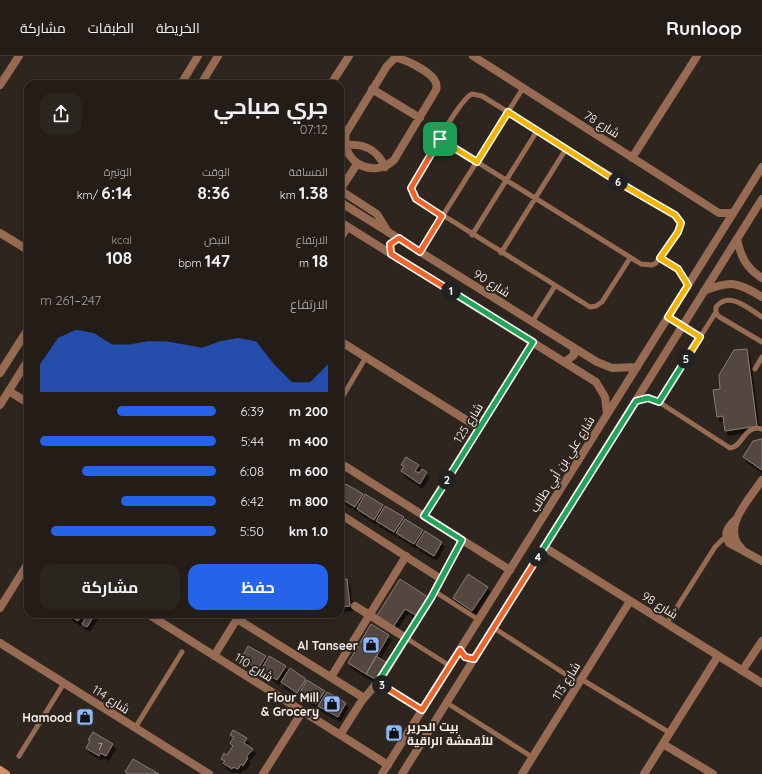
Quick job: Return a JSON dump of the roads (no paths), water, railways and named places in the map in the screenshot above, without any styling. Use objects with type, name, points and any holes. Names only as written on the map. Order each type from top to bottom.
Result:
[{"type":"main road","points":[[0,770],[6,774]]},
{"type":"street","points":[[0,86],[19,56]]},
{"type":"street","points":[[183,80],[198,56]]},
{"type":"street","points":[[203,80],[218,56]]},
{"type":"street","points":[[334,80],[349,56]]},
{"type":"street","points":[[632,158],[697,56]]},
{"type":"street","name":"شارع 78","points":[[475,57],[719,213],[726,225]]},
{"type":"street","points":[[395,58],[406,60],[432,76],[437,85],[436,90],[420,118],[394,160],[385,167],[371,168],[357,164],[350,156],[345,145],[346,133],[390,61],[395,58]]},
{"type":"street","points":[[372,89],[420,118]]},
{"type":"street","points":[[345,145],[362,145],[369,148],[381,159],[385,167]]},
{"type":"street","points":[[344,184],[357,164]]},
{"type":"street","name":"شارع علي بن أبي طالب","points":[[382,774],[762,168]]},
{"type":"street","points":[[344,193],[377,214],[388,232],[387,241],[380,246]]},
{"type":"street","points":[[402,774],[762,199]]},
{"type":"street","name":"شارع 90","points":[[344,204],[597,362],[612,368],[637,367]]},
{"type":"street","points":[[719,213],[733,213]]},
{"type":"street","points":[[344,224],[596,382],[602,389],[608,405],[608,414]]},
{"type":"street","points":[[0,232],[24,247]]},
{"type":"street","points":[[391,254],[390,244],[399,238]]},
{"type":"street","points":[[737,239],[742,258],[747,266],[762,278]]},
{"type":"street","points":[[704,292],[727,283],[735,283],[743,285],[762,297]]},
{"type":"street","points":[[0,373],[24,334]]},
{"type":"street","name":"شارع 125","points":[[424,516],[533,342]]},
{"type":"street","points":[[344,343],[480,428]]},
{"type":"street","points":[[565,362],[574,355],[574,348]]},
{"type":"street","points":[[0,405],[24,367]]},
{"type":"street","points":[[9,391],[24,400]]},
{"type":"street","points":[[344,466],[510,570]]},
{"type":"street","points":[[743,550],[737,544],[733,535],[734,525],[762,480]]},
{"type":"street","points":[[344,517],[441,579]]},
{"type":"street","points":[[738,517],[727,529],[726,539],[729,543],[762,562]]},
{"type":"street","points":[[340,735],[364,698],[378,682],[406,638],[462,540]]},
{"type":"street","name":"شارع 98","points":[[544,547],[762,683]]},
{"type":"street","points":[[331,677],[406,556]]},
{"type":"street","points":[[0,608],[24,570]]},
{"type":"street","name":"شارع 113","points":[[522,774],[630,601]]},
{"type":"street","points":[[355,606],[406,638]]},
{"type":"street","name":"شارع 110","points":[[154,618],[388,765]]},
{"type":"street","points":[[214,656],[238,618]]},
{"type":"street","points":[[242,618],[364,698]]},
{"type":"street","points":[[742,671],[762,641]]},
{"type":"street","name":"شارع 114","points":[[0,643],[208,774]]},
{"type":"street","points":[[460,650],[465,657],[474,659]]},
{"type":"street","points":[[644,774],[718,656]]},
{"type":"street","points":[[447,670],[460,682]]},
{"type":"street","points":[[263,774],[302,712]]},
{"type":"street","points":[[663,744],[712,774]]},
{"type":"lane","points":[[420,252],[523,88]]},
{"type":"lane","points":[[440,139],[630,258],[646,266],[652,265],[660,258],[681,228],[679,218],[477,94],[467,96],[440,139],[411,188],[416,199],[472,235],[585,305],[596,306],[602,302],[630,258]]},
{"type":"lane","points":[[472,235],[537,131]]},
{"type":"lane","points":[[501,253],[566,149]]},
{"type":"lane","points":[[344,235],[349,227]]},
{"type":"lane","points":[[660,258],[678,269],[688,285]]},
{"type":"lane","points":[[532,322],[555,286]]},
{"type":"lane","points":[[659,402],[716,312],[719,303],[730,300],[742,304],[762,317]]},
{"type":"lane","points":[[716,312],[762,342]]},
{"type":"lane","points":[[668,317],[700,337]]},
{"type":"lane","points":[[344,394],[366,357]]},
{"type":"lane","points":[[755,369],[762,357]]},
{"type":"lane","points":[[636,401],[648,398],[659,402],[730,448],[736,447],[744,435],[752,429],[762,429]]},
{"type":"lane","points":[[667,623],[715,547],[726,539]]},
{"type":"lane","points":[[434,591],[479,620]]},
{"type":"lane","points":[[494,628],[580,681],[670,733]]},
{"type":"lane","points":[[406,638],[447,670]]},
{"type":"lane","points":[[135,728],[182,652]]},
{"type":"lane","points":[[378,682],[422,710]]},
{"type":"lane","points":[[19,756],[64,683]]},
{"type":"lane","points":[[446,703],[532,757]]},
{"type":"place","name":"Al Tanseer","points":[[371,645]]},
{"type":"place","name":"Flour Mill & Grocery","points":[[332,704]]},
{"type":"place","name":"Hamood","points":[[85,717]]},
{"type":"place","name":"بيت الحرير للأقمشة الراقية","points":[[394,733]]}]
